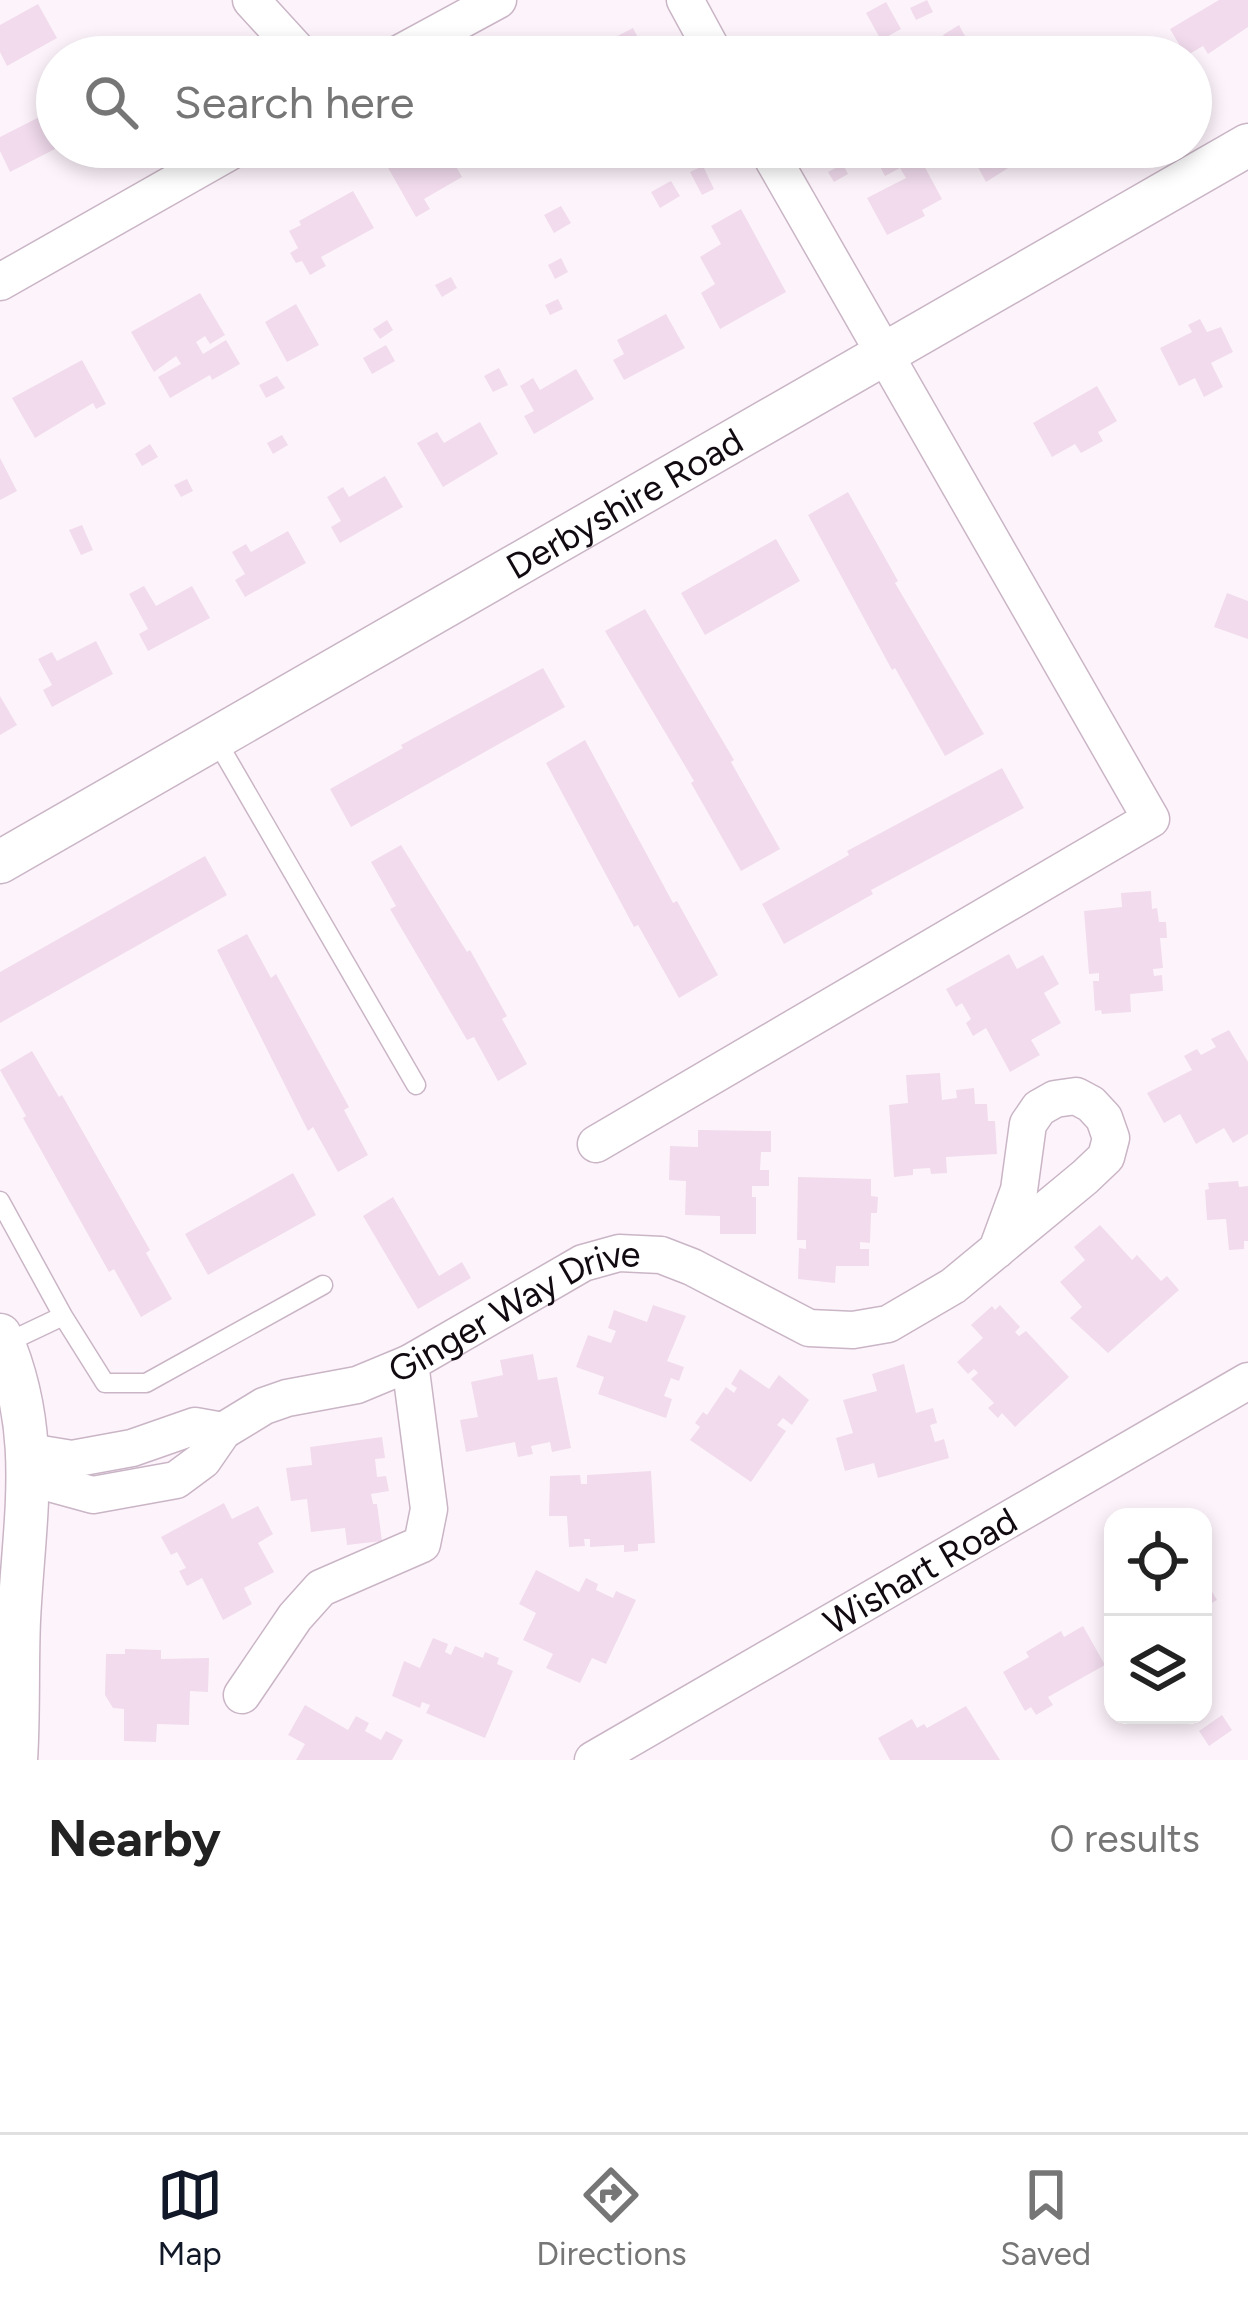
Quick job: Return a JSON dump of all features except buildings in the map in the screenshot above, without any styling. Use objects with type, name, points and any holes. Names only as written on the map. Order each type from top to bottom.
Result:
[{"type":"street","points":[[251,0],[284,36]]},
{"type":"street","points":[[432,36],[498,0]]},
{"type":"street","points":[[686,0],[705,36]]},
{"type":"street","name":"Derbyshire Road","points":[[1212,166],[1248,145]]},
{"type":"street","points":[[0,283],[201,168]]},
{"type":"street","points":[[596,1144],[1151,819],[778,168]]},
{"type":"street","name":"Derbyshire Road","points":[[0,862],[1208,168]]},
{"type":"street","name":"Ginger Way Drive","points":[[30,1465],[132,1448],[195,1426],[223,1431],[286,1398],[357,1385],[410,1363],[583,1263],[619,1253],[662,1255],[773,1312],[829,1331],[888,1324],[912,1313],[997,1250]]},
{"type":"street","points":[[2,1340],[20,1382],[30,1465],[19,1620],[16,1760]]},
{"type":"street","points":[[242,1695],[295,1617],[321,1588],[422,1544],[429,1509],[410,1363]]},
{"type":"street","name":"Wishart Road","points":[[593,1760],[1248,1382]]},
{"type":"lane","points":[[214,738],[416,1085]]},
{"type":"lane","points":[[0,1202],[104,1383],[146,1383],[323,1285]]},
{"type":"lane","points":[[2,1340],[63,1316]]}]
